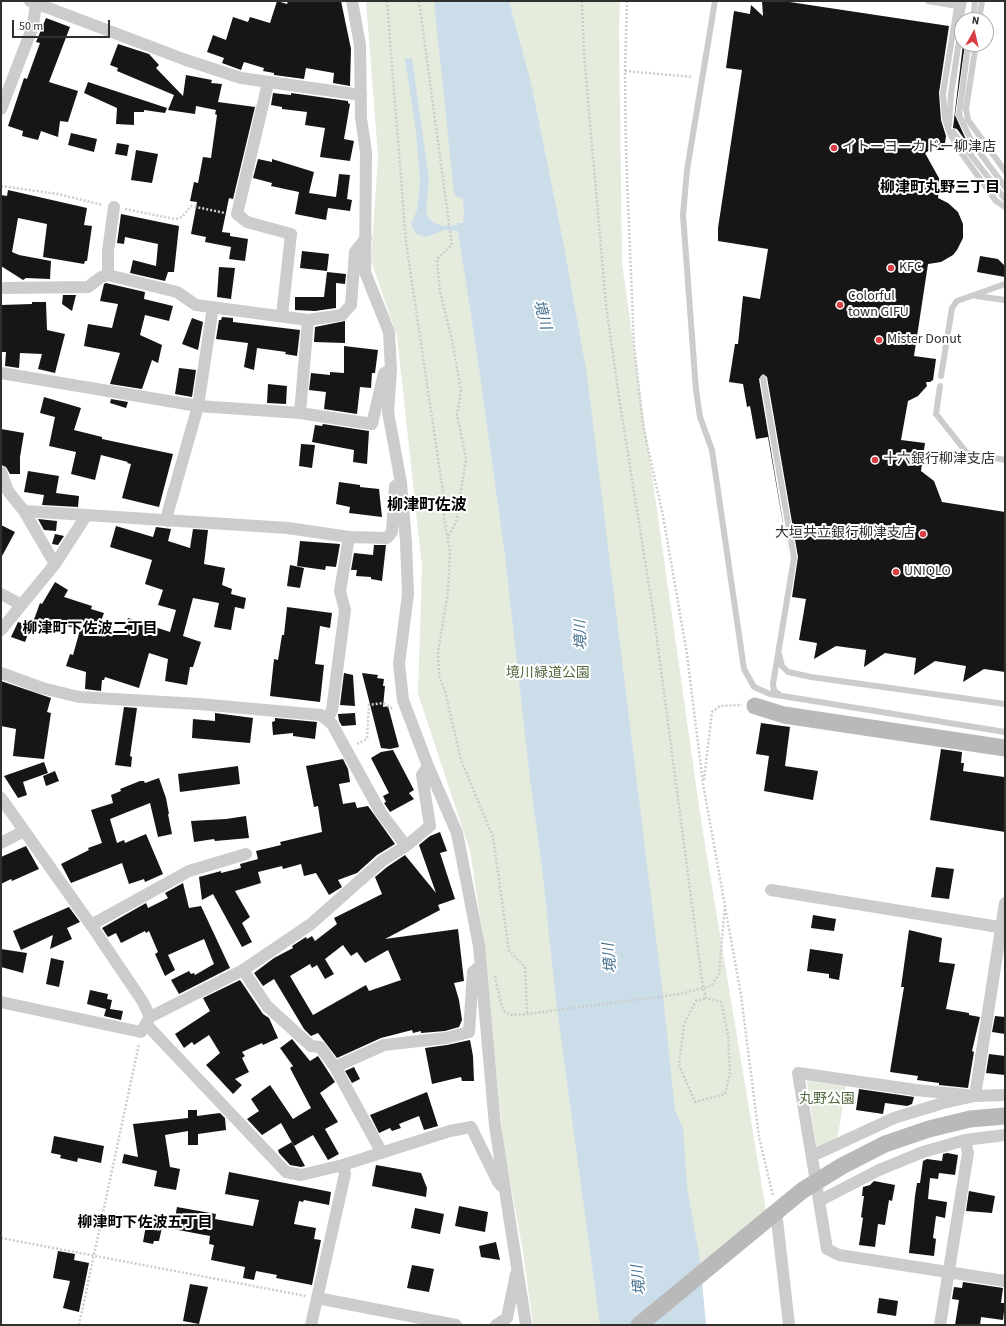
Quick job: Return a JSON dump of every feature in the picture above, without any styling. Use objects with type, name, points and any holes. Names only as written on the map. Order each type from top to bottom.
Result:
[{"type":"street","points":[[352,1],[360,44],[361,118],[366,152],[365,272],[389,332],[391,370],[388,412],[401,483],[406,542],[408,594],[399,664],[403,700],[428,766],[457,832],[479,946],[495,1126],[504,1188],[518,1263],[526,1325]]},
{"type":"street","points":[[1,109],[33,26],[33,2],[186,60],[240,78],[361,95]]},
{"type":"street","points":[[268,83],[238,214],[247,222],[291,234],[282,316]]},
{"type":"street","points":[[108,275],[108,251],[114,207]]},
{"type":"street","points":[[1,288],[88,287],[101,277],[108,275],[177,292],[196,305],[308,320],[342,315],[351,305],[355,252],[366,238]]},
{"type":"street","points":[[168,521],[168,512],[198,406],[214,308]]},
{"type":"street","points":[[300,413],[308,320]]},
{"type":"street","points":[[1,373],[198,406],[300,413],[372,424],[384,373],[391,370]]},
{"type":"street","points":[[1,472],[8,491],[24,511],[55,564]]},
{"type":"street","points":[[24,511],[288,528],[349,537],[387,538],[392,532],[396,482],[401,483]]},
{"type":"street","points":[[1,630],[20,604],[55,564],[86,516]]},
{"type":"street","points":[[327,720],[332,710],[344,610],[340,591],[349,537]]},
{"type":"street","points":[[1,594],[20,604]]},
{"type":"street","points":[[1,673],[42,688],[79,697],[207,704],[321,715],[332,724],[381,813],[406,846]]},
{"type":"street","points":[[755,706],[784,715],[1005,748]]},
{"type":"street","points":[[1,1002],[145,1024],[243,970],[311,924],[382,862],[406,846],[430,826],[422,776],[428,766]]},
{"type":"street","points":[[1,798],[91,925],[143,1002],[145,1024],[286,1172],[301,1175],[343,1165],[450,1131],[471,1127],[498,1182],[504,1188]]},
{"type":"street","points":[[1,843],[24,831]]},
{"type":"street","points":[[91,925],[189,870],[246,854]]},
{"type":"street","points":[[771,890],[1003,928]]},
{"type":"street","points":[[975,1096],[1003,928],[1005,904]]},
{"type":"street","points":[[335,1067],[384,1045],[446,1038],[469,1032],[473,972],[481,965]]},
{"type":"street","points":[[243,970],[267,1006],[307,1043],[311,1046],[320,1047],[335,1067],[382,1153]]},
{"type":"street","points":[[1005,1095],[975,1096],[916,1090],[798,1073],[827,1249],[839,1255],[1005,1281]]},
{"type":"street","points":[[812,1156],[894,1118],[943,1103],[975,1096]]},
{"type":"street","points":[[639,1325],[782,1207],[804,1190],[842,1166],[885,1144],[929,1129],[970,1119],[1005,1116]]},
{"type":"street","points":[[819,1201],[879,1170],[923,1152],[965,1140],[1005,1135]]},
{"type":"street","points":[[940,1325],[968,1152],[965,1140]]},
{"type":"street","points":[[311,1325],[345,1174],[343,1165]]},
{"type":"street","points":[[782,1207],[789,1325]]},
{"type":"street","points":[[496,1325],[507,1318],[518,1263]]},
{"type":"street","points":[[317,1298],[456,1325]]},
{"type":"lane","points":[[715,1],[687,170],[683,215],[696,390],[700,416],[712,450],[744,669],[754,687],[770,694],[1005,732]]},
{"type":"lane","points":[[928,1],[958,4],[943,94],[945,119],[950,134],[962,154],[996,201],[1005,207]]},
{"type":"lane","points":[[962,12],[964,1]]},
{"type":"lane","points":[[974,12],[975,1]]},
{"type":"lane","points":[[980,12],[982,1]]},
{"type":"lane","points":[[956,52],[951,94],[949,127],[1005,199]]},
{"type":"lane","points":[[967,52],[959,115],[972,142],[1005,187]]},
{"type":"lane","points":[[975,52],[966,109],[968,120],[1005,171]]},
{"type":"lane","points":[[942,376],[952,308],[957,301],[975,296],[1005,284]]},
{"type":"lane","points":[[975,296],[1005,300]]},
{"type":"lane","points":[[763,378],[794,558],[773,684],[774,690],[782,696]]},
{"type":"lane","points":[[940,386],[936,414],[967,453],[1005,460]]},
{"type":"lane","points":[[778,652],[782,666],[788,672],[811,677],[1005,704]]},
{"type":"path","points":[[387,1],[406,242],[444,499],[444,519],[450,551],[448,592],[439,646],[439,676],[445,691],[461,760],[493,836],[509,951],[525,967],[527,1014]]},
{"type":"path","points":[[419,1],[452,245],[436,259],[440,292],[452,340],[461,391],[457,415],[466,458],[456,523],[448,536]]},
{"type":"path","points":[[582,1],[584,54],[606,305],[654,616],[697,933],[703,988],[706,998]]},
{"type":"path","points":[[627,1],[625,71],[626,153],[634,345],[642,426],[663,516],[687,654],[703,784],[742,995],[759,1137],[782,1207]]},
{"type":"path","points":[[625,71],[703,78]]},
{"type":"path","points":[[346,750],[367,739],[369,705],[383,703],[392,708],[396,714]]},
{"type":"path","points":[[703,784],[712,712],[720,706],[755,706]]},
{"type":"path","points":[[495,973],[505,1012],[510,1015],[680,994],[711,986],[719,974],[725,900]]},
{"type":"path","points":[[706,998],[721,1002],[728,1035],[730,1073],[726,1094],[696,1102],[679,1065],[684,1024],[696,1001],[706,998]]},
{"type":"path","points":[[79,1325],[145,1024]]},
{"type":"path","points":[[1,1238],[317,1298]]},
{"type":"green space","name":"境川緑道公園","points":[[366,1],[620,1],[619,30],[622,263],[701,820],[767,1216],[704,1266],[612,1325],[533,1325],[523,1252],[504,1150],[482,930],[470,851],[418,694],[422,567],[397,336],[371,261],[378,156]]},
{"type":"green space","name":"丸野公園","points":[[807,1081],[846,1086],[837,1141],[817,1151]]},
{"type":"water","name":"境川","points":[[434,1],[509,1],[531,83],[563,241],[587,375],[662,987],[675,1110],[683,1128],[687,1187],[700,1260],[706,1325],[600,1325],[556,1001],[543,876],[530,779],[505,555],[458,231],[445,230],[426,237],[416,234],[411,224],[417,210],[420,181],[416,131],[405,59],[412,58],[429,179],[426,211],[428,217],[434,223],[443,226],[463,223],[464,215],[463,199],[455,196],[453,184]]},
{"type":"building","points":[[277,1],[287,4],[288,1],[341,1],[351,49],[350,86],[333,83],[334,73],[306,68],[304,79],[274,75],[274,73],[263,71],[264,68],[244,62],[241,70],[222,63],[224,58],[207,52],[213,35],[226,40],[233,17],[248,22],[250,17],[270,23]]},
{"type":"building","name":"Colorful town GIFU","points":[[762,1],[783,1],[949,26],[939,93],[941,120],[946,136],[944,150],[937,150],[935,147],[925,153],[940,180],[938,198],[948,203],[958,212],[963,224],[963,238],[953,255],[941,262],[928,264],[914,356],[936,359],[933,380],[926,382],[927,386],[918,396],[908,401],[901,440],[925,443],[921,471],[934,481],[942,502],[1005,512],[1005,672],[984,669],[963,682],[966,666],[935,661],[914,675],[916,658],[885,653],[864,667],[866,650],[836,646],[814,659],[817,643],[799,640],[806,599],[792,597],[798,557],[767,377],[763,374],[759,379],[789,558],[768,437],[756,439],[750,406],[747,407],[743,384],[729,382],[735,344],[738,344],[743,296],[760,299],[768,249],[718,241],[718,228],[742,70],[726,68],[734,11],[750,14],[751,5],[763,16]]},
{"type":"building","points":[[46,18],[70,27],[49,82],[78,91],[68,122],[60,121],[58,137],[41,131],[38,140],[22,136],[23,131],[8,126],[24,78],[27,79],[40,43],[36,42]]},
{"type":"building","points":[[118,44],[149,54],[159,65],[156,68],[183,96],[186,75],[212,80],[211,83],[222,84],[218,102],[255,107],[233,199],[229,198],[222,232],[230,233],[230,236],[248,239],[245,261],[229,259],[231,247],[205,242],[206,237],[191,234],[197,202],[190,201],[194,182],[198,183],[203,157],[211,158],[217,115],[215,114],[216,110],[196,106],[195,114],[168,110],[174,95],[117,71],[118,68],[110,65]]},
{"type":"building","points":[[962,52],[964,52],[955,115],[968,144],[957,129],[953,128]]},
{"type":"building","points":[[88,82],[167,108],[165,113],[144,110],[144,112],[134,112],[134,125],[116,124],[117,108],[84,93]]},
{"type":"building","points":[[273,93],[291,95],[291,93],[348,101],[350,104],[344,139],[354,141],[350,161],[320,157],[325,128],[305,125],[307,112],[282,109],[282,107],[271,105]]},
{"type":"building","points":[[71,133],[97,139],[94,152],[68,145]]},
{"type":"building","points":[[117,143],[129,145],[127,156],[115,154]]},
{"type":"building","points":[[136,150],[158,154],[152,183],[131,180]]},
{"type":"building","points":[[258,159],[272,162],[272,159],[314,172],[309,193],[336,197],[339,174],[350,175],[347,199],[352,200],[350,211],[328,208],[326,220],[295,214],[299,192],[271,186],[272,183],[253,178]]},
{"type":"building","points":[[8,190],[87,208],[84,225],[92,226],[87,261],[85,261],[84,264],[43,257],[47,224],[18,218],[12,252],[19,255],[51,261],[50,279],[26,278],[23,280],[1,266],[1,195],[7,196]]},
{"type":"building","points":[[121,214],[179,226],[174,272],[168,272],[165,281],[130,273],[133,260],[156,266],[158,244],[125,237],[124,244],[117,243]]},
{"type":"building","points":[[302,251],[329,254],[327,271],[300,268]]},
{"type":"building","points":[[980,256],[998,259],[1005,266],[1005,277],[977,272]]},
{"type":"building","points":[[219,267],[235,268],[231,299],[217,297]]},
{"type":"building","points":[[327,272],[346,274],[345,284],[336,283],[336,308],[315,311],[295,310],[295,297],[324,297]]},
{"type":"building","points":[[106,283],[145,292],[144,299],[173,306],[169,321],[145,315],[140,335],[162,345],[158,363],[152,360],[142,389],[110,384],[120,353],[84,346],[88,324],[112,328],[118,304],[100,301],[104,284]]},
{"type":"building","points":[[63,295],[76,295],[72,311],[62,304]]},
{"type":"building","points":[[32,302],[46,302],[47,330],[65,334],[55,373],[38,369],[42,354],[20,353],[19,368],[5,366],[6,352],[1,352],[1,305],[32,304]]},
{"type":"building","points":[[222,317],[233,318],[233,322],[300,330],[297,356],[285,354],[286,352],[257,348],[254,370],[244,367],[248,343],[216,339],[219,320],[221,320]]},
{"type":"building","points":[[192,318],[203,322],[198,350],[182,344]]},
{"type":"building","points":[[345,321],[345,343],[314,342],[315,327]]},
{"type":"building","points":[[344,346],[378,350],[375,373],[372,373],[371,388],[360,387],[357,414],[324,409],[326,392],[309,390],[311,373],[330,375],[330,372],[344,373]]},
{"type":"building","points":[[179,368],[196,370],[192,397],[175,394]]},
{"type":"building","points":[[268,384],[287,386],[286,404],[267,403]]},
{"type":"building","points":[[44,397],[81,408],[74,430],[102,437],[102,439],[173,454],[159,507],[122,498],[131,464],[127,463],[128,462],[101,455],[95,480],[71,474],[76,452],[49,446],[55,417],[40,413]]},
{"type":"building","points":[[111,399],[128,402],[126,408],[110,403]]},
{"type":"building","points":[[323,424],[369,431],[367,464],[353,462],[354,450],[312,442],[315,425],[322,426]]},
{"type":"building","points":[[1,429],[24,433],[20,457],[20,474],[10,474],[6,467],[1,465]]},
{"type":"building","points":[[301,444],[315,445],[312,468],[299,466]]},
{"type":"building","points":[[28,471],[59,476],[56,493],[79,496],[78,507],[42,505],[44,495],[24,492]]},
{"type":"building","points":[[339,482],[360,485],[360,487],[379,489],[382,517],[349,513],[350,507],[336,504]]},
{"type":"building","points":[[38,519],[57,521],[56,531],[44,530]]},
{"type":"building","points":[[1,525],[15,532],[1,558]]},
{"type":"building","points":[[116,526],[153,537],[156,527],[171,529],[168,541],[190,548],[193,529],[208,530],[204,564],[225,568],[222,585],[232,589],[231,594],[246,598],[244,609],[235,607],[231,630],[214,627],[219,603],[193,598],[183,636],[201,642],[193,667],[190,667],[187,685],[165,681],[168,659],[149,653],[139,688],[105,677],[104,680],[102,680],[101,691],[85,689],[86,672],[66,666],[70,654],[73,655],[80,630],[51,621],[47,631],[32,625],[40,603],[42,604],[55,582],[68,590],[64,597],[92,606],[91,609],[104,613],[98,629],[122,635],[128,618],[170,632],[176,610],[158,605],[163,590],[145,584],[152,560],[110,547]]},
{"type":"building","points":[[55,534],[64,536],[58,545],[52,544]]},
{"type":"building","points":[[300,541],[340,544],[336,567],[326,566],[325,570],[297,566]]},
{"type":"building","points":[[374,545],[386,545],[382,581],[371,579],[371,577],[356,576],[357,570],[351,570],[354,553],[373,555]]},
{"type":"building","points":[[290,565],[304,568],[300,588],[287,586]]},
{"type":"building","points":[[287,607],[332,613],[330,628],[320,626],[315,664],[324,665],[320,702],[270,696],[274,659],[278,660],[282,635],[284,635]]},
{"type":"building","points":[[18,622],[31,626],[25,642],[11,637]]},
{"type":"building","points":[[344,673],[353,675],[355,706],[340,705]]},
{"type":"building","points":[[362,673],[378,675],[377,678],[384,679],[383,686],[385,686],[383,707],[388,706],[399,747],[390,749],[381,748]]},
{"type":"building","points":[[1,681],[51,698],[47,712],[51,713],[44,759],[13,756],[16,729],[1,726]]},
{"type":"building","points":[[124,707],[137,708],[130,756],[132,757],[131,767],[115,765]]},
{"type":"building","points":[[215,713],[253,718],[250,743],[192,738],[193,719],[215,721]]},
{"type":"building","points":[[355,713],[356,725],[342,726],[339,721],[338,714]]},
{"type":"building","points":[[275,718],[317,722],[315,739],[293,736],[293,733],[273,735],[272,722],[275,721]]},
{"type":"building","points":[[761,723],[790,727],[785,766],[818,771],[813,800],[764,791],[769,756],[756,754]]},
{"type":"building","points":[[941,749],[962,752],[961,763],[964,763],[963,771],[1004,777],[1005,832],[930,820]]},
{"type":"building","points":[[393,750],[414,790],[409,793],[414,799],[390,812],[384,803],[386,802],[383,796],[389,793],[371,758],[381,752]]},
{"type":"building","points":[[343,759],[348,769],[350,782],[339,784],[343,804],[355,802],[357,808],[368,806],[395,844],[377,855],[357,873],[338,880],[342,887],[329,895],[316,873],[304,876],[301,864],[283,869],[282,866],[258,872],[261,883],[235,891],[250,917],[242,923],[252,942],[242,947],[213,894],[202,900],[199,877],[221,871],[221,873],[241,868],[240,864],[258,859],[256,851],[281,845],[280,842],[322,832],[318,806],[314,807],[306,766]]},
{"type":"building","points":[[44,762],[48,773],[23,782],[27,795],[18,798],[4,776]]},
{"type":"building","points":[[238,766],[240,784],[180,792],[178,774]]},
{"type":"building","points":[[55,771],[59,781],[46,786],[43,776]]},
{"type":"building","points":[[159,778],[166,798],[172,834],[158,837],[150,803],[110,819],[117,843],[124,840],[125,843],[146,834],[163,874],[145,882],[144,879],[129,884],[122,863],[71,883],[61,864],[89,850],[88,848],[102,843],[91,810],[113,803],[111,795],[121,791],[120,789],[140,781],[144,781],[145,783]]},
{"type":"building","points":[[246,816],[249,838],[215,841],[214,839],[194,842],[191,821]]},
{"type":"building","points":[[440,832],[447,851],[440,853],[455,899],[438,905],[440,910],[385,939],[458,929],[464,981],[454,983],[459,1000],[462,1020],[459,1027],[445,1031],[421,1033],[421,1031],[413,1033],[412,1030],[381,1038],[337,1058],[318,1033],[311,1036],[304,1029],[274,979],[263,986],[254,973],[274,958],[293,948],[292,946],[306,937],[307,939],[312,936],[315,941],[337,924],[334,918],[382,894],[375,877],[405,855],[436,893],[419,845],[430,836]],"holes":[[[343,945],[351,956],[357,952],[365,963],[388,950],[401,980],[369,991],[366,985],[313,1015],[290,976],[310,964],[312,968],[317,965],[325,979],[334,974],[325,959]]]},
{"type":"building","points":[[26,846],[39,869],[12,881],[11,879],[1,884],[1,857]]},
{"type":"building","points":[[936,867],[954,869],[949,899],[931,897]]},
{"type":"building","points":[[183,883],[189,908],[201,906],[230,968],[179,994],[171,980],[189,971],[191,974],[194,973],[195,975],[214,964],[204,939],[168,955],[175,970],[165,976],[155,954],[158,952],[149,931],[146,933],[145,931],[121,943],[116,933],[108,937],[102,928],[146,903],[148,908],[168,898],[165,893]]},
{"type":"building","points":[[69,907],[80,922],[67,928],[72,939],[50,949],[53,935],[21,950],[13,931]]},
{"type":"building","points":[[813,915],[836,919],[834,931],[811,928]]},
{"type":"building","points":[[909,930],[942,938],[939,962],[955,964],[946,1009],[969,1013],[969,1015],[980,1017],[972,1051],[974,1052],[968,1088],[939,1085],[939,1083],[917,1080],[918,1076],[890,1072],[904,987],[901,987]]},
{"type":"building","points":[[1,949],[27,953],[23,973],[1,967]]},
{"type":"building","points":[[810,949],[843,954],[839,980],[829,978],[829,974],[807,971]]},
{"type":"building","points":[[51,958],[64,961],[59,987],[46,984]]},
{"type":"building","points":[[240,980],[263,1014],[269,1018],[278,1038],[242,1052],[245,1056],[242,1058],[249,1072],[235,1079],[242,1085],[233,1094],[206,1065],[220,1053],[209,1035],[194,1045],[192,1042],[184,1048],[175,1034],[210,1011],[203,998]]},
{"type":"building","points":[[90,990],[108,994],[107,999],[112,1000],[110,1009],[123,1011],[121,1020],[104,1016],[106,1009],[87,1004]]},
{"type":"building","points":[[995,1016],[1005,1017],[1005,1034],[992,1032]]},
{"type":"building","points":[[292,1039],[310,1061],[318,1056],[335,1082],[320,1093],[338,1122],[325,1129],[339,1154],[328,1160],[313,1135],[294,1146],[281,1123],[262,1135],[247,1119],[259,1111],[251,1099],[270,1085],[293,1119],[311,1108],[290,1068],[293,1066],[280,1048]]},
{"type":"building","points":[[470,1040],[473,1056],[474,1081],[462,1081],[461,1077],[432,1084],[425,1048]]},
{"type":"building","points":[[989,1054],[1005,1056],[1005,1075],[986,1073]]},
{"type":"building","points":[[354,1067],[360,1079],[352,1083],[345,1071]]},
{"type":"building","points":[[859,1089],[914,1097],[912,1104],[907,1106],[885,1103],[883,1114],[856,1110]]},
{"type":"building","points":[[427,1092],[438,1126],[424,1130],[419,1116],[399,1124],[401,1128],[392,1131],[390,1128],[379,1133],[370,1115]]},
{"type":"building","points":[[188,1110],[197,1110],[197,1116],[220,1113],[225,1118],[226,1130],[198,1134],[198,1145],[188,1145],[188,1131],[165,1135],[170,1167],[180,1169],[176,1190],[154,1186],[157,1171],[122,1163],[124,1154],[138,1157],[133,1124],[188,1118]]},
{"type":"building","points":[[54,1136],[104,1146],[101,1163],[78,1158],[77,1162],[60,1158],[61,1155],[51,1153]]},
{"type":"building","points":[[292,1142],[305,1166],[301,1167],[290,1165],[279,1153],[278,1150]]},
{"type":"building","points":[[947,1153],[958,1155],[955,1175],[939,1173],[938,1179],[930,1178],[928,1199],[947,1202],[945,1218],[936,1216],[933,1238],[936,1239],[934,1256],[909,1253],[915,1196],[917,1183],[920,1183],[923,1161],[927,1159],[942,1161],[943,1154]]},
{"type":"building","points":[[376,1165],[421,1173],[427,1188],[426,1197],[372,1186]]},
{"type":"building","points":[[229,1172],[331,1192],[329,1205],[304,1200],[303,1202],[299,1201],[294,1224],[316,1228],[314,1239],[321,1240],[312,1285],[276,1278],[277,1275],[256,1271],[254,1280],[243,1278],[245,1267],[211,1260],[214,1245],[209,1244],[210,1236],[173,1229],[177,1207],[216,1214],[215,1219],[253,1226],[259,1200],[225,1194]]},
{"type":"building","points":[[874,1181],[895,1185],[892,1201],[889,1200],[885,1225],[878,1224],[875,1247],[859,1245],[863,1218],[861,1217],[864,1196],[862,1196],[863,1187],[870,1185]]},
{"type":"building","points":[[969,1191],[995,1196],[992,1213],[966,1211]]},
{"type":"building","points":[[459,1206],[488,1212],[485,1232],[455,1226]]},
{"type":"building","points":[[415,1208],[444,1214],[440,1234],[411,1228]]},
{"type":"building","points":[[147,1220],[163,1223],[159,1241],[154,1241],[153,1244],[143,1242]]},
{"type":"building","points":[[496,1242],[500,1260],[481,1257],[479,1246]]},
{"type":"building","points":[[58,1251],[75,1254],[74,1260],[89,1263],[79,1312],[63,1308],[70,1281],[53,1278]]},
{"type":"building","points":[[412,1265],[434,1269],[429,1292],[407,1288]]},
{"type":"building","points":[[963,1282],[1003,1288],[1001,1303],[1005,1303],[1003,1320],[981,1317],[980,1325],[955,1325],[959,1300],[952,1299],[954,1287],[962,1288]]},
{"type":"building","points":[[190,1284],[208,1287],[199,1324],[183,1321]]},
{"type":"building","points":[[879,1298],[898,1301],[896,1316],[877,1313]]},
{"type":"place","name":"イトーヨーカドー柳津店","points":[[834,148]]},
{"type":"place","name":"KFC","points":[[891,268]]},
{"type":"place","name":"Colorful town GIFU","points":[[840,305]]},
{"type":"place","name":"Mister Donut","points":[[879,340]]},
{"type":"place","name":"十六銀行柳津支店","points":[[875,460]]},
{"type":"place","name":"大垣共立銀行柳津支店","points":[[923,534]]},
{"type":"place","name":"UNIQLO","points":[[896,572]]},
{"type":"district","name":"柳津町丸野三丁目","points":[[940,189]]},
{"type":"district","name":"柳津町佐波","points":[[427,506]]},
{"type":"district","name":"柳津町下佐波二丁目","points":[[90,630]]},
{"type":"district","name":"柳津町下佐波五丁目","points":[[145,1224]]}]
